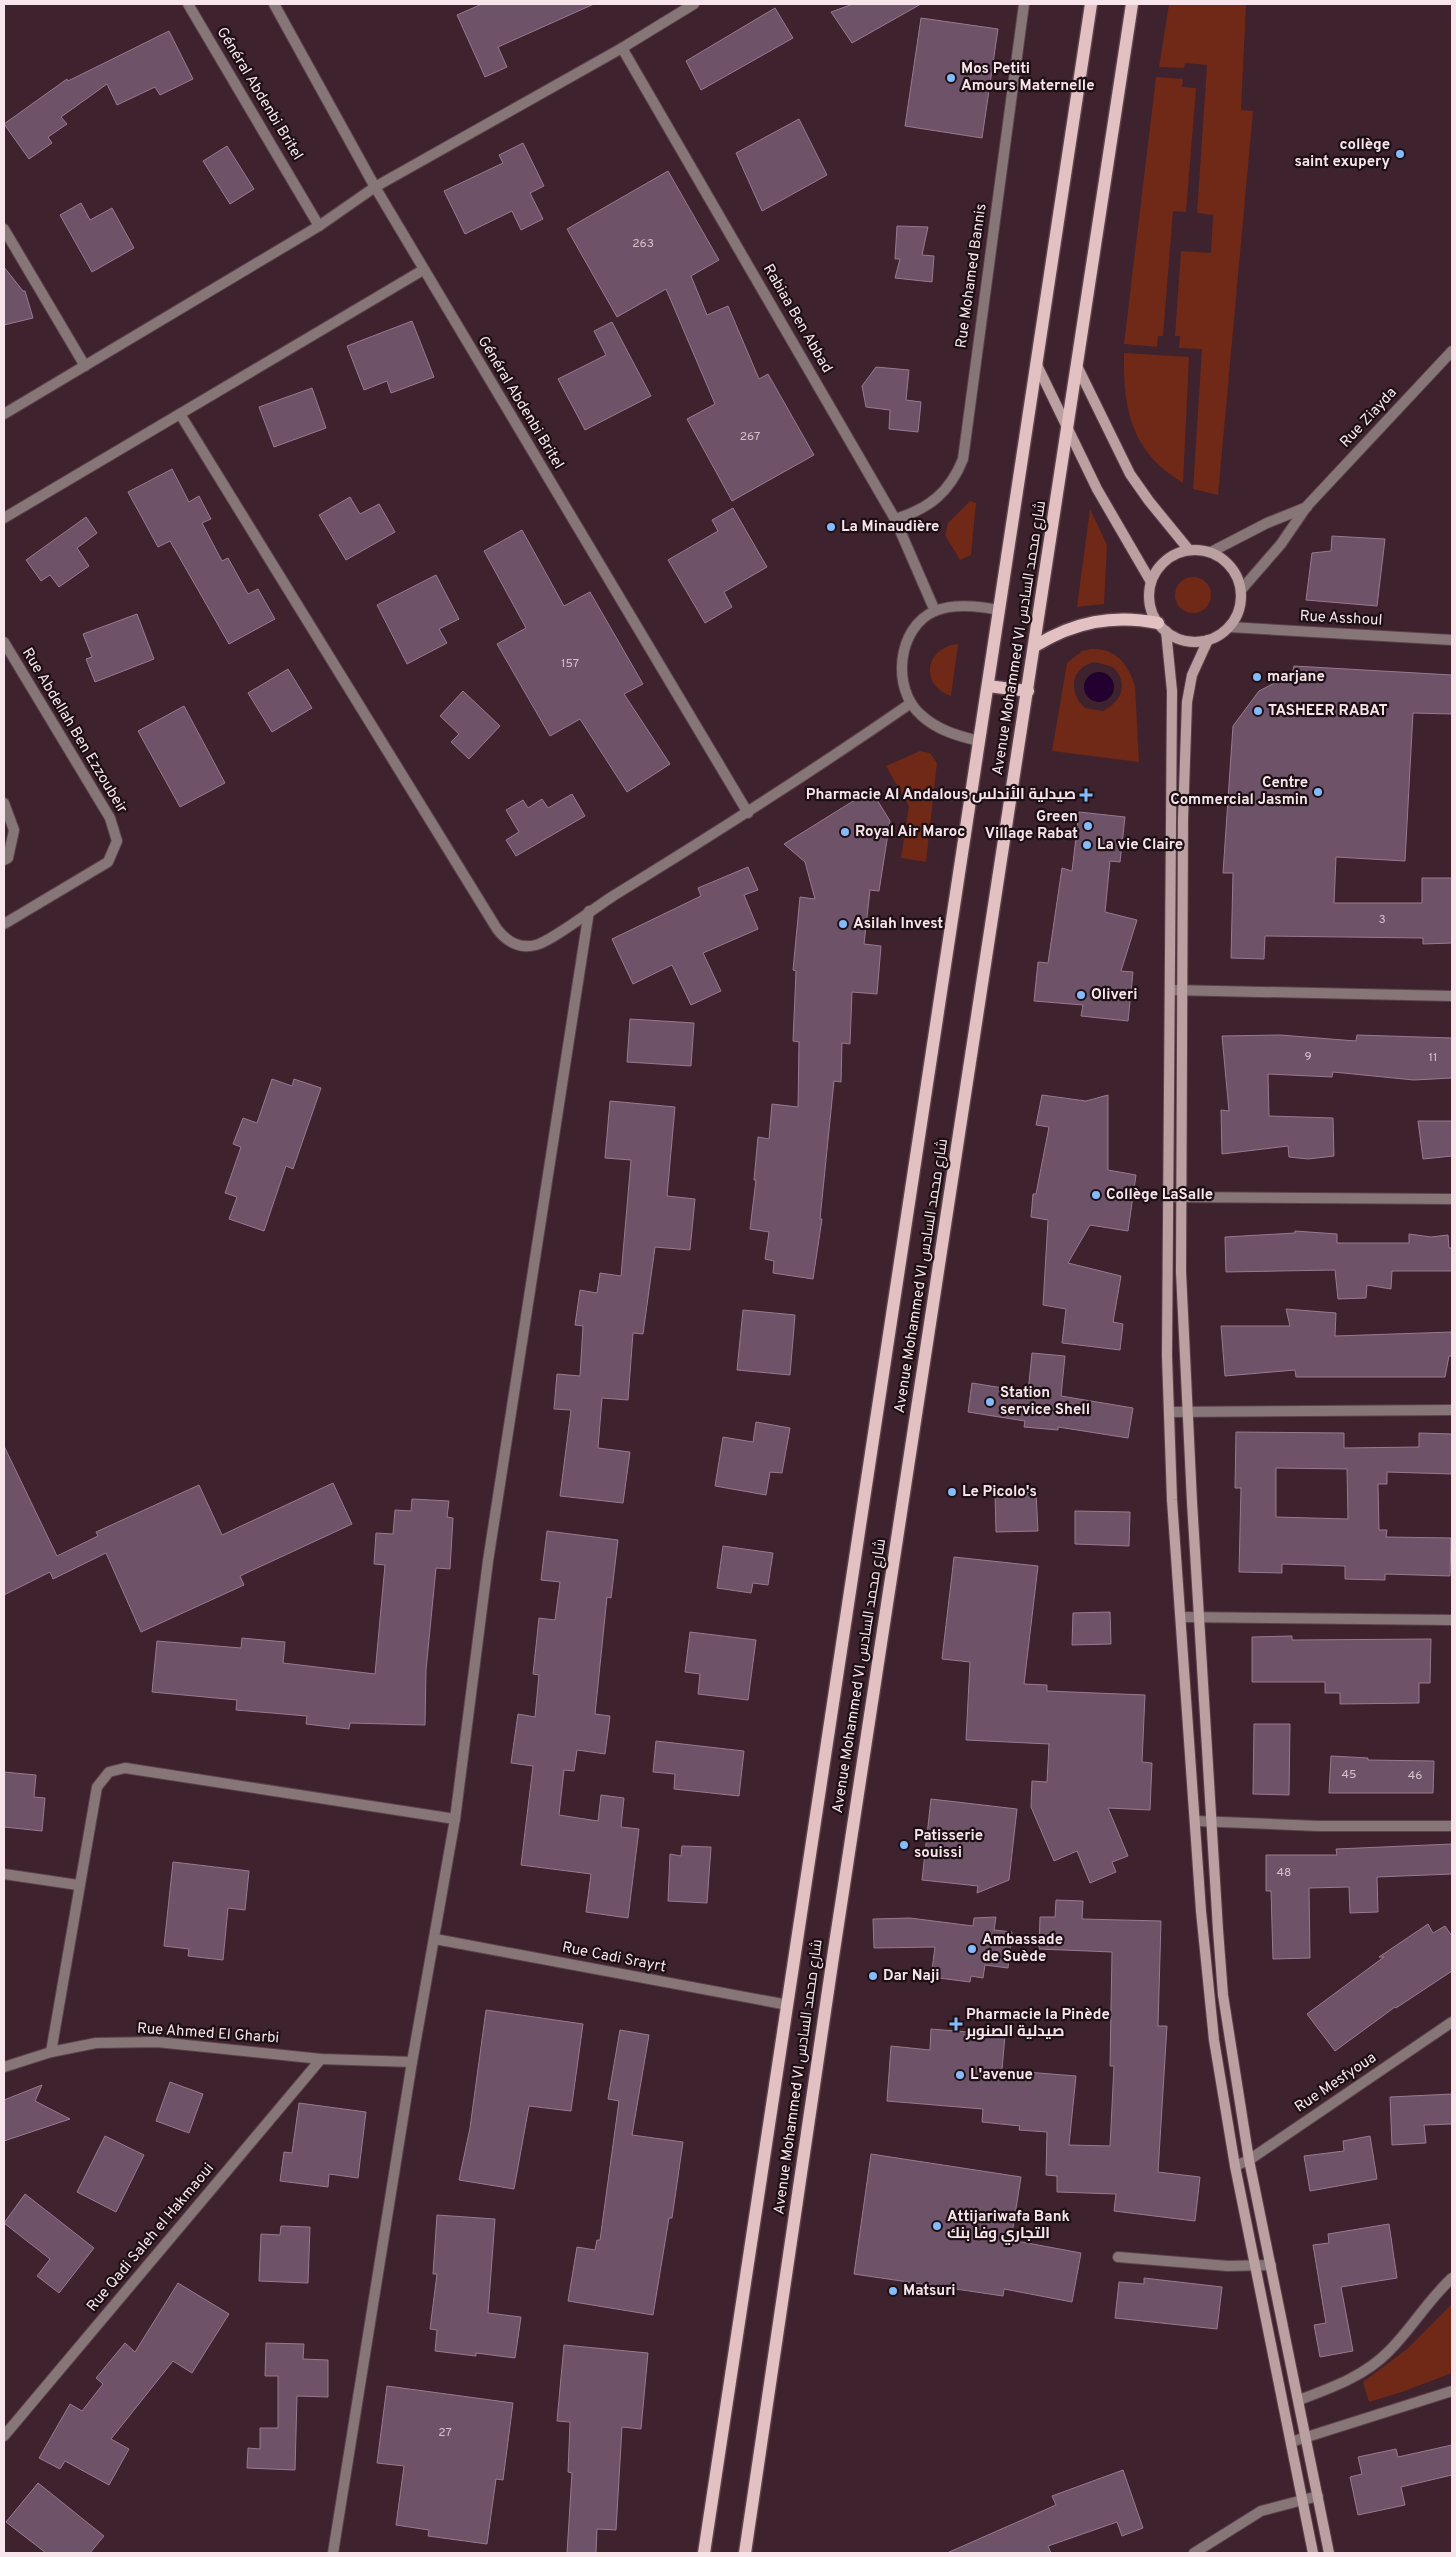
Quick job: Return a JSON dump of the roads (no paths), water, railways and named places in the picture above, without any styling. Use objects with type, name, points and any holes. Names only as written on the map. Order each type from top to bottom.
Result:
[{"type":"main road","name":"Avenue Mohammed VI شارع محمد السادس","points":[[704,2553],[1091,4]]},
{"type":"main road","name":"Avenue Mohammed VI شارع محمد السادس","points":[[745,2553],[818,2073],[833,1957],[1132,4]]},
{"type":"main road","points":[[1036,363],[1106,505],[1151,582]]},
{"type":"main road","points":[[1077,366],[1130,474],[1148,501],[1190,550]]},
{"type":"main road","points":[[1035,646],[1072,627],[1093,621],[1137,618],[1162,627],[1186,641],[1208,640],[1229,627],[1239,610],[1241,590],[1236,574],[1225,560],[1211,552],[1190,550],[1173,555],[1159,567],[1151,582],[1149,596],[1151,610],[1162,627],[1172,691],[1167,1356],[1169,1412],[1181,1617],[1208,1995],[1235,2166],[1313,2553]]},
{"type":"main road","points":[[1208,640],[1192,675],[1187,702],[1183,819],[1181,1272],[1199,1619],[1223,1995],[1249,2160],[1307,2437],[1329,2553]]},
{"type":"main road","points":[[988,686],[1028,691]]},
{"type":"street","name":"Général Abdenbi Britel","points":[[188,4],[319,226]]},
{"type":"street","name":"Général Abdenbi Britel","points":[[274,4],[423,270],[748,813]]},
{"type":"street","points":[[4,414],[319,226],[375,187],[622,48],[694,4]]},
{"type":"street","name":"Rue Mohamed Bannis","points":[[896,519],[918,511],[937,499],[957,474],[963,459],[1024,4]]},
{"type":"street","name":"Rabiaa Ben Abbad","points":[[622,48],[896,519],[935,611]]},
{"type":"street","points":[[4,229],[85,366]]},
{"type":"street","points":[[4,518],[423,270]]},
{"type":"street","name":"Rue Ziayda","points":[[1241,590],[1280,544],[1308,506],[1452,351]]},
{"type":"street","points":[[180,414],[502,936],[518,945],[538,944],[748,813],[911,703]]},
{"type":"street","name":"Rue Ziayda","points":[[1211,552],[1267,523],[1308,506]]},
{"type":"street","points":[[979,740],[962,737],[938,727],[919,714],[905,690],[902,675],[905,645],[922,619],[935,611],[967,606],[999,610]]},
{"type":"street","name":"Rue Asshoul","points":[[1229,627],[1452,640]]},
{"type":"street","name":"Rue Abdellah Ben Ezzoubeir","points":[[4,642],[110,818],[117,841],[108,862],[4,924]]},
{"type":"street","points":[[4,803],[14,830],[8,858],[4,860]]},
{"type":"street","points":[[333,2553],[412,2062],[455,1819],[488,1561],[589,911]]},
{"type":"street","points":[[1171,990],[1183,992],[1452,996]]},
{"type":"street","points":[[1168,1198],[1452,1199]]},
{"type":"street","points":[[1169,1412],[1452,1410]]},
{"type":"street","points":[[1181,1617],[1199,1619],[1452,1620]]},
{"type":"street","points":[[51,2052],[78,1884],[97,1787],[109,1772],[125,1768],[455,1819]]},
{"type":"street","points":[[1196,1821],[1212,1823],[1452,1826]]},
{"type":"street","points":[[4,1874],[78,1884]]},
{"type":"street","name":"Rue Cadi Srayrt","points":[[435,1939],[788,2005]]},
{"type":"street","name":"Rue Mesfyoua","points":[[1235,2166],[1249,2160],[1452,2022]]},
{"type":"street","name":"Rue Ahmed El Gharbi","points":[[4,2067],[51,2052],[96,2043],[157,2042],[321,2059],[412,2062]]},
{"type":"street","name":"Rue Qadi Saleh el Hakmaoui","points":[[4,2436],[321,2059]]},
{"type":"street","points":[[1118,2257],[1256,2266],[1271,2264]]},
{"type":"street","points":[[1299,2400],[1334,2387],[1355,2376],[1389,2351],[1436,2293],[1452,2278]]},
{"type":"street","points":[[1291,2442],[1452,2391]]},
{"type":"street","points":[[1194,2553],[1261,2512],[1318,2496]]},
{"type":"place","name":"Mos Petiti Amours Maternelle","points":[[951,78]]},
{"type":"place","name":"collège saint exupery","points":[[1400,154]]},
{"type":"place","name":"La Minaudière","points":[[831,527]]},
{"type":"place","name":"marjane","points":[[1257,677]]},
{"type":"place","name":"TASHEER RABAT","points":[[1258,711]]},
{"type":"place","name":"Centre Commercial Jasmin","points":[[1318,792]]},
{"type":"place","name":"Pharmacie Al Andalous صيدلية الأندلس","points":[[1086,795]]},
{"type":"place","name":"Green Village Rabat","points":[[1088,826]]},
{"type":"place","name":"Royal Air Maroc","points":[[845,832]]},
{"type":"place","name":"La vie Claire","points":[[1087,845]]},
{"type":"place","name":"Asilah Invest","points":[[843,924]]},
{"type":"place","name":"Oliveri","points":[[1081,995]]},
{"type":"place","name":"Collège LaSalle","points":[[1096,1195]]},
{"type":"place","name":"Station service Shell","points":[[990,1402]]},
{"type":"place","name":"Le Picolo's","points":[[952,1492]]},
{"type":"place","name":"Patisserie souissi","points":[[904,1845]]},
{"type":"place","name":"Ambassade de Suède","points":[[972,1949]]},
{"type":"place","name":"Dar Naji","points":[[873,1976]]},
{"type":"place","name":"Pharmacie la Pinède صيدلية الصنوبر","points":[[956,2024]]},
{"type":"place","name":"L'avenue","points":[[960,2075]]},
{"type":"place","name":"Attijariwafa Bank التجاري وفا بنك","points":[[937,2226]]},
{"type":"place","name":"Matsuri","points":[[893,2291]]}]
